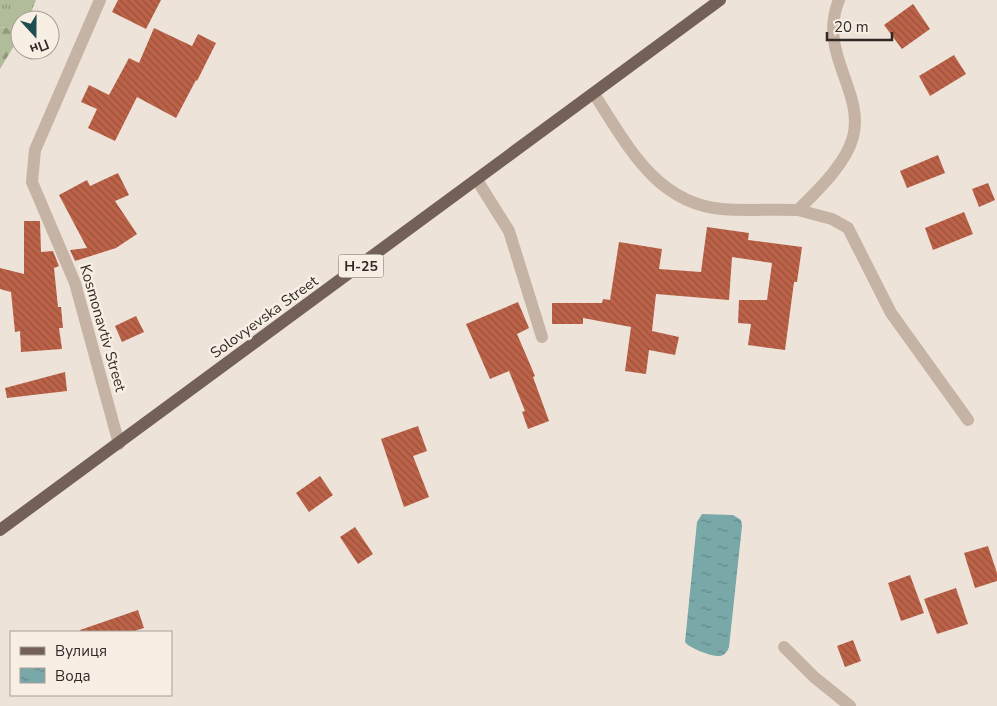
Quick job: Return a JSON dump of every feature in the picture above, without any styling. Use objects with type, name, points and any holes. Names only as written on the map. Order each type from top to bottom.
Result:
[{"type":"main road","name":"Solovyevska Street","points":[[0,530],[720,0]]},
{"type":"street","name":"Kosmonavtiv Street","points":[[100,0],[35,150],[32,182],[76,283],[119,444]]},
{"type":"street","points":[[798,210],[835,170],[853,139],[854,111],[832,34],[834,13],[839,0]]},
{"type":"street","points":[[594,94],[636,158],[661,184],[678,197],[701,205],[722,209],[798,210],[832,219],[848,228],[891,313],[968,420]]},
{"type":"street","points":[[477,180],[509,231],[542,337]]},
{"type":"street","points":[[784,647],[814,677],[850,706]]},
{"type":"green space","points":[[0,0],[36,0],[32,10],[10,10],[10,28],[0,27]]},
{"type":"green space","points":[[0,27],[10,28],[10,52],[0,69]]},
{"type":"water","points":[[702,514],[733,515],[741,520],[742,526],[729,647],[726,653],[720,656],[701,652],[685,642],[697,522]]},
{"type":"building","points":[[118,0],[161,0],[146,29],[112,12]]},
{"type":"building","points":[[913,4],[930,29],[902,49],[884,25]]},
{"type":"building","points":[[154,28],[192,46],[198,34],[216,43],[176,118],[137,97],[115,141],[88,128],[97,109],[81,102],[89,85],[109,95],[129,58],[139,63]]},
{"type":"building","points":[[954,55],[966,74],[930,96],[919,76]]},
{"type":"building","points":[[938,155],[945,173],[907,188],[900,171]]},
{"type":"building","points":[[118,173],[129,195],[115,201],[137,234],[116,248],[75,261],[70,250],[87,248],[59,195],[87,180],[90,186]]},
{"type":"building","points":[[988,183],[995,200],[979,207],[972,189]]},
{"type":"building","points":[[964,212],[973,234],[933,250],[925,228]]},
{"type":"building","points":[[24,221],[40,221],[41,252],[53,251],[59,266],[54,268],[58,307],[61,307],[63,328],[59,328],[62,349],[21,352],[20,331],[15,332],[11,292],[0,289],[0,268],[24,274]]},
{"type":"building","points":[[707,227],[749,233],[748,240],[802,247],[797,282],[794,282],[785,350],[748,345],[751,324],[738,323],[739,300],[767,300],[772,263],[732,257],[729,300],[656,294],[652,331],[679,337],[675,355],[649,350],[646,374],[625,371],[631,327],[583,318],[583,324],[552,324],[552,303],[602,303],[603,299],[610,300],[619,242],[662,249],[659,269],[701,272]]},
{"type":"building","points":[[518,302],[529,328],[517,334],[535,376],[533,377],[549,421],[528,429],[522,412],[525,411],[509,371],[490,379],[466,324]]},
{"type":"building","points":[[136,316],[144,332],[122,342],[115,326]]},
{"type":"building","points":[[65,372],[67,391],[7,398],[5,388]]},
{"type":"building","points":[[418,426],[427,451],[413,456],[429,497],[404,507],[381,439]]},
{"type":"building","points":[[320,476],[333,495],[309,512],[296,493]]},
{"type":"building","points":[[355,527],[373,554],[358,564],[340,537]]},
{"type":"building","points":[[988,546],[997,573],[997,581],[975,588],[964,553]]},
{"type":"building","points":[[910,575],[924,613],[901,621],[888,583]]},
{"type":"building","points":[[956,588],[968,624],[937,634],[924,599]]},
{"type":"building","points":[[138,610],[144,628],[134,631],[80,630]]},
{"type":"building","points":[[853,640],[861,661],[845,667],[837,646]]}]
